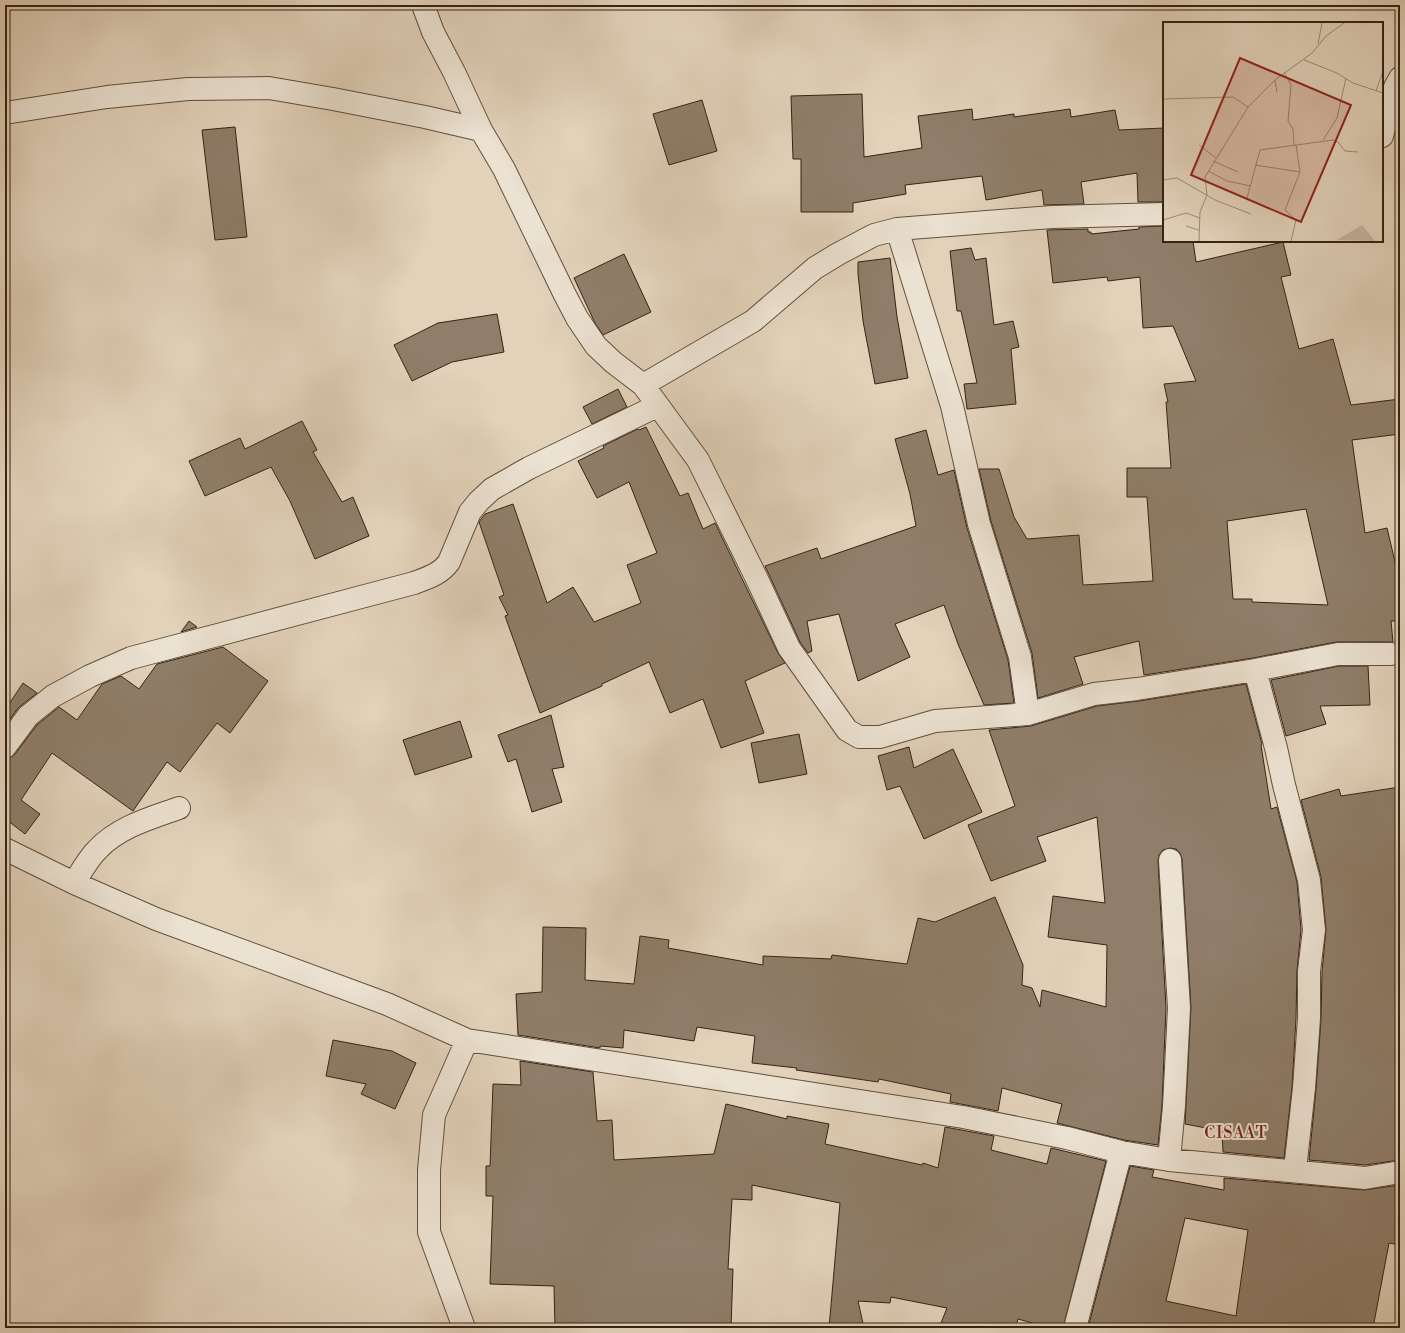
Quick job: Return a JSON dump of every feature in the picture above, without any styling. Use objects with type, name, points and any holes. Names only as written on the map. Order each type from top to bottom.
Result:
[{"type":"street","points":[[423,5],[433,32],[454,72],[481,130],[504,169],[577,318],[596,346],[613,362],[643,385],[698,460],[756,577],[789,648],[847,730],[859,737],[880,737],[935,720],[1028,714],[1094,694],[1137,689],[1255,670],[1338,654],[1391,654]]},
{"type":"street","points":[[1383,132],[1395,87],[1400,78]]},
{"type":"street","points":[[5,113],[107,97],[173,90],[269,88],[341,100],[481,130]]},
{"type":"street","points":[[643,385],[754,321],[815,268],[874,235],[897,229],[1052,217],[1163,214]]},
{"type":"street","points":[[897,229],[952,406],[979,524],[1020,657],[1028,714]]},
{"type":"street","points":[[5,747],[28,716],[52,696],[90,676],[131,658],[414,583],[436,574],[444,569],[449,562],[470,512],[492,489],[528,468],[657,406]]},
{"type":"street","points":[[1255,670],[1309,880],[1314,930],[1309,971],[1309,1018],[1304,1088],[1295,1170]]},
{"type":"street","points":[[74,883],[96,850],[108,839],[136,823],[179,808]]},
{"type":"street","points":[[5,849],[74,883],[156,919],[387,1004],[467,1040],[963,1117],[1068,1138],[1121,1152],[1169,1160],[1260,1169],[1295,1170],[1365,1178],[1400,1172]]},
{"type":"street","points":[[1169,1160],[1174,1106],[1179,1008],[1170,860]]},
{"type":"street","points":[[464,1328],[429,1232],[429,1170],[434,1115],[467,1040]]},
{"type":"street","points":[[1075,1328],[1121,1152]]},
{"type":"building","points":[[862,94],[864,157],[922,148],[918,116],[972,109],[973,120],[1014,114],[1014,117],[1070,109],[1071,117],[1115,110],[1119,130],[1163,128],[1163,202],[1138,202],[1137,173],[1081,182],[1084,204],[1044,205],[1042,190],[986,200],[982,176],[905,185],[906,194],[853,203],[853,212],[801,212],[801,159],[793,159],[791,96]]},
{"type":"building","points":[[702,100],[717,151],[669,165],[653,114]]},
{"type":"building","points":[[235,127],[247,237],[215,240],[202,130]]},
{"type":"building","points":[[1163,226],[1163,242],[1193,242],[1196,262],[1283,242],[1291,275],[1281,277],[1299,349],[1333,339],[1351,405],[1400,399],[1400,434],[1352,440],[1365,533],[1387,528],[1400,583],[1400,621],[1391,621],[1393,642],[1336,642],[1253,658],[1144,675],[1139,641],[1074,657],[1083,684],[1038,698],[1032,653],[991,521],[979,469],[999,469],[1014,517],[1027,539],[1079,535],[1083,585],[1153,581],[1147,497],[1127,497],[1127,468],[1171,468],[1166,402],[1168,402],[1164,384],[1196,381],[1173,326],[1143,328],[1140,277],[1108,281],[1107,277],[1053,283],[1047,230],[1088,229],[1088,232],[1091,232],[1091,234],[1139,229],[1139,227]],"holes":[[[1306,509],[1328,605],[1252,602],[1252,599],[1233,599],[1227,521]]]},
{"type":"building","points":[[971,248],[975,260],[986,258],[994,325],[1013,321],[1019,347],[1011,349],[1016,404],[967,409],[964,384],[977,383],[961,311],[957,311],[950,251]]},
{"type":"building","points":[[624,254],[651,312],[603,335],[595,323],[574,278]]},
{"type":"building","points":[[890,258],[897,317],[908,378],[875,384],[863,321],[858,262]]},
{"type":"building","points":[[497,314],[504,352],[452,362],[412,381],[394,345],[438,323]]},
{"type":"building","points":[[618,389],[627,407],[592,424],[583,407]]},
{"type":"building","points":[[302,421],[317,450],[313,452],[342,502],[353,497],[369,536],[315,559],[290,501],[271,467],[205,496],[189,461],[240,438],[245,449]]},
{"type":"building","points":[[646,427],[680,496],[688,493],[703,529],[715,523],[778,653],[785,663],[745,681],[764,733],[721,748],[703,699],[670,713],[649,662],[602,684],[602,686],[540,713],[505,616],[508,615],[499,597],[504,595],[479,522],[485,514],[513,504],[547,603],[573,587],[594,622],[641,603],[627,565],[657,553],[629,482],[597,498],[578,461],[604,448],[603,446],[638,429],[639,430]]},
{"type":"building","points":[[926,430],[938,475],[954,470],[967,528],[1008,660],[1014,703],[984,705],[958,644],[944,605],[895,624],[910,657],[858,681],[839,614],[807,621],[812,651],[808,653],[800,642],[765,566],[817,548],[821,559],[916,526],[910,494],[895,439]]},
{"type":"building","points":[[189,621],[197,627],[181,632]]},
{"type":"building","points":[[223,647],[268,681],[230,733],[217,723],[180,772],[167,762],[133,811],[52,753],[21,800],[40,814],[25,834],[7,820],[5,824],[5,759],[10,758],[15,754],[37,725],[59,707],[77,720],[102,684],[121,676],[139,689],[157,664]]},
{"type":"building","points":[[1339,666],[1368,666],[1370,705],[1320,706],[1326,724],[1286,736],[1271,680]]},
{"type":"building","points":[[23,683],[37,693],[18,708],[5,726],[5,710]]},
{"type":"building","points":[[1246,684],[1262,744],[1271,809],[1277,807],[1297,882],[1301,930],[1297,970],[1292,1087],[1284,1158],[1223,1152],[1222,1131],[1185,1124],[1191,1007],[1182,859],[1180,853],[1176,849],[1170,848],[1163,850],[1159,855],[1158,861],[1166,1008],[1162,1105],[1158,1145],[1124,1140],[1057,1123],[1062,1104],[1002,1088],[998,1111],[950,1102],[951,1094],[879,1079],[878,1082],[796,1070],[797,1068],[752,1063],[755,1036],[697,1027],[694,1041],[624,1030],[623,1048],[600,1046],[600,1048],[518,1035],[516,994],[542,992],[543,927],[586,928],[585,980],[634,984],[640,936],[669,940],[668,948],[763,965],[763,956],[831,959],[832,955],[907,964],[918,918],[935,922],[995,897],[1023,965],[1022,985],[1032,988],[1040,1007],[1042,990],[1106,1007],[1107,945],[1048,937],[1053,896],[1105,903],[1097,817],[1037,837],[1046,861],[991,881],[968,825],[1015,806],[989,730],[1031,726],[1097,706]]},
{"type":"building","points":[[551,715],[564,767],[552,769],[562,802],[532,812],[516,759],[508,762],[498,735]]},
{"type":"building","points":[[460,721],[472,757],[415,775],[403,740]]},
{"type":"building","points":[[799,734],[807,774],[759,783],[751,743]]},
{"type":"building","points":[[909,747],[914,768],[953,749],[982,812],[924,839],[900,786],[887,790],[878,756]]},
{"type":"building","points":[[1400,787],[1400,1160],[1365,1165],[1309,1160],[1316,1089],[1321,1019],[1322,972],[1326,929],[1321,877],[1301,800],[1339,789],[1341,796]]},
{"type":"building","points":[[333,1040],[392,1051],[416,1063],[395,1109],[361,1094],[366,1084],[326,1076]]},
{"type":"building","points":[[520,1061],[593,1072],[597,1121],[612,1120],[614,1160],[714,1154],[726,1104],[787,1119],[787,1116],[829,1124],[825,1144],[922,1165],[923,1163],[938,1168],[945,1127],[994,1136],[991,1150],[1047,1164],[1051,1148],[1106,1161],[1063,1328],[1050,1328],[1018,1319],[1015,1328],[939,1328],[947,1308],[891,1297],[890,1303],[858,1301],[864,1328],[829,1328],[840,1203],[752,1185],[752,1200],[732,1199],[728,1269],[733,1269],[731,1328],[555,1328],[554,1286],[490,1284],[493,1196],[486,1196],[486,1166],[490,1166],[493,1084],[521,1085]]},
{"type":"building","points":[[1130,1166],[1154,1170],[1152,1177],[1224,1190],[1224,1178],[1364,1190],[1400,1185],[1400,1245],[1389,1243],[1373,1328],[1088,1328]],"holes":[[[1185,1218],[1248,1230],[1236,1316],[1166,1301]]]},
{"type":"district","name":"CISAAT","points":[[1236,1133]]}]
